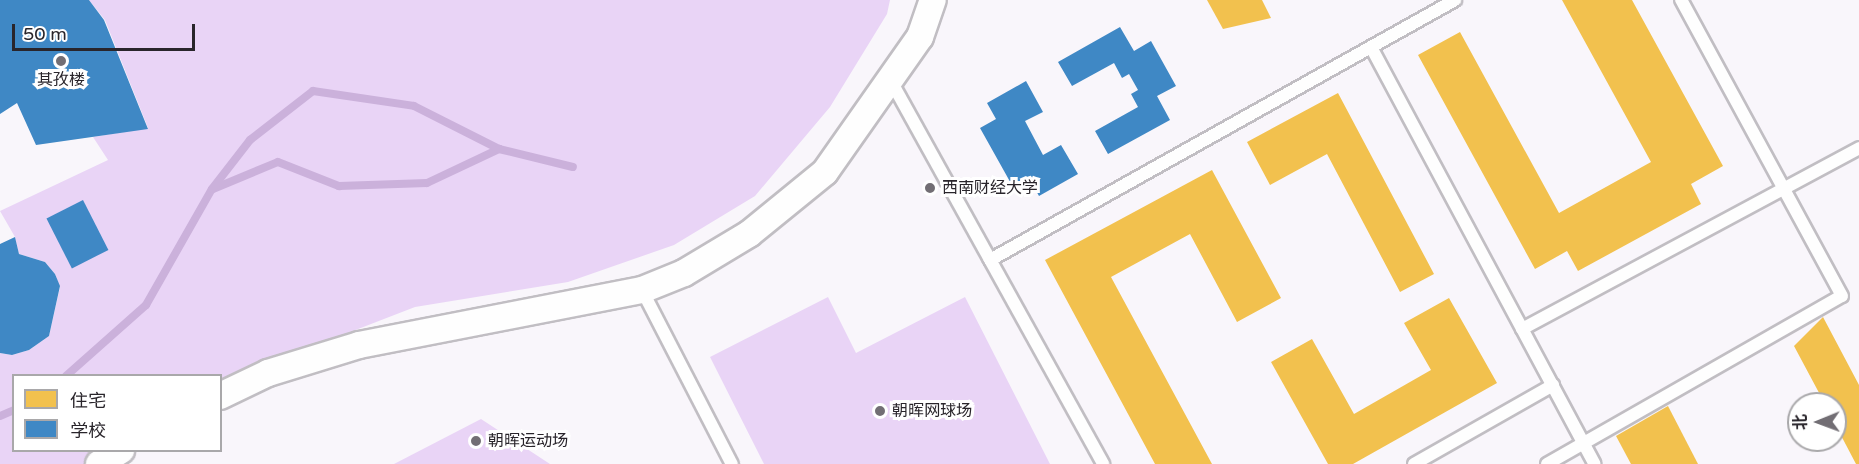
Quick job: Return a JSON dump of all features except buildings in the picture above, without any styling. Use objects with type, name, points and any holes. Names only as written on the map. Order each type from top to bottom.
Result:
[{"type":"street","points":[[222,395],[268,373],[359,345],[642,290],[684,273],[749,234],[825,172],[920,37],[933,0]]},
{"type":"street","points":[[99,464],[118,452]]},
{"type":"lane","points":[[990,260],[1455,0]]},
{"type":"lane","points":[[1547,464],[1842,296],[1681,0]]},
{"type":"lane","points":[[1371,47],[1595,464]]},
{"type":"lane","points":[[891,81],[1104,464]]},
{"type":"lane","points":[[1522,329],[1859,148]]},
{"type":"lane","points":[[642,290],[732,464]]},
{"type":"lane","points":[[1414,464],[1553,386]]},
{"type":"shaded area","points":[[89,0],[890,0],[887,14],[830,107],[755,196],[674,245],[568,282],[415,307],[222,382],[222,374],[12,374],[12,452],[116,452],[84,464],[0,464],[0,353],[12,355],[29,350],[49,336],[60,287],[55,274],[45,262],[19,254],[15,237],[0,211],[108,160],[93,137],[148,128],[105,20]]},
{"type":"shaded area","name":"朝晖网球场","points":[[828,297],[856,353],[965,297],[1050,464],[764,464],[710,357]]},
{"type":"shaded area","name":"朝晖运动场","points":[[481,419],[550,464],[394,464]]},
{"type":"waterway","points":[[68,374],[146,305],[212,189],[250,140],[313,91],[414,106],[499,149],[573,167]]},
{"type":"waterway","points":[[213,189],[278,162],[339,186],[427,183],[499,149]]},
{"type":"waterway","points":[[0,416],[12,411]]},
{"type":"place","name":"其孜楼","points":[[61,61]]},
{"type":"place","name":"西南财经大学","points":[[930,188]]},
{"type":"place","name":"朝晖网球场","points":[[880,411]]},
{"type":"place","name":"朝晖运动场","points":[[476,441]]}]
